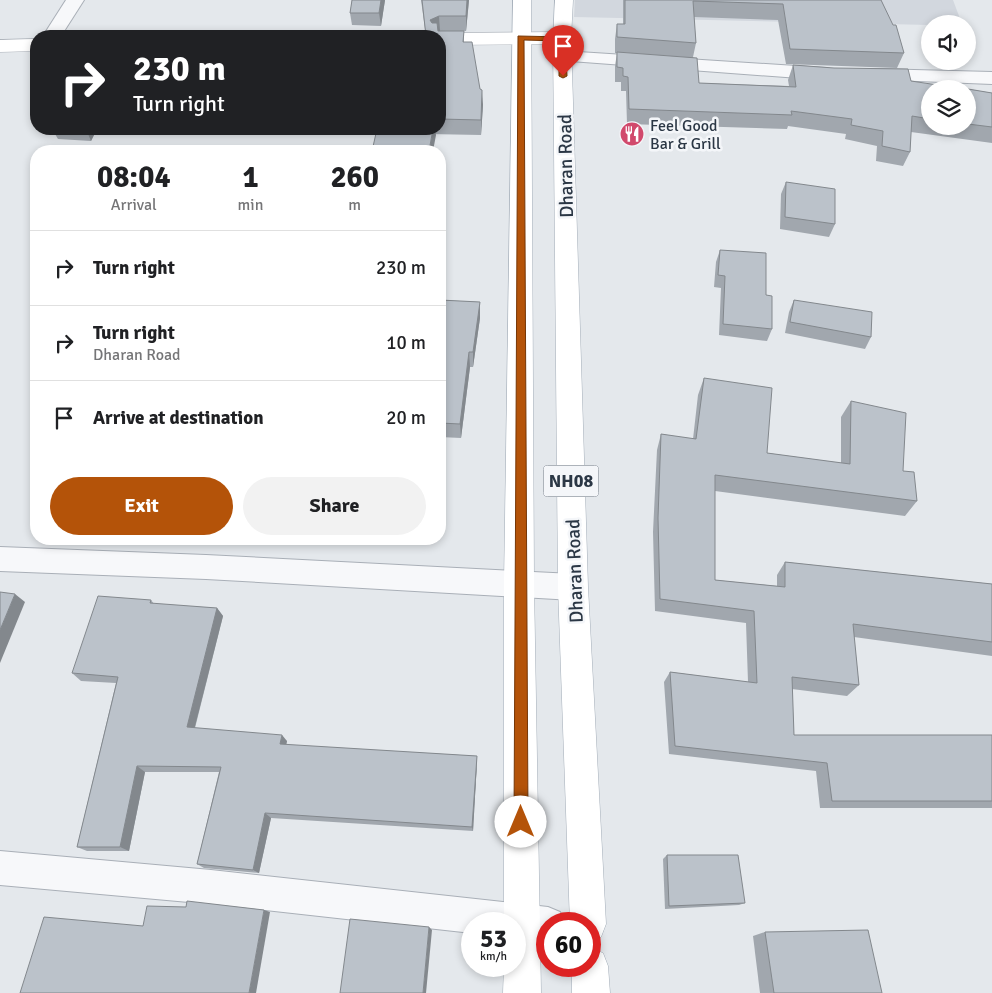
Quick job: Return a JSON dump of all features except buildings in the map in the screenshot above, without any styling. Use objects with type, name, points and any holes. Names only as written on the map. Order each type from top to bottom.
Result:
[{"type":"main road","name":"NH08","points":[[522,0],[520,38],[520,584],[535,923],[522,993]]},
{"type":"main road","name":"NH08","points":[[563,47],[564,0]]},
{"type":"main road","points":[[446,39],[520,38],[563,47]]},
{"type":"main road","points":[[0,46],[30,45]]},
{"type":"main road","name":"Dharan Road","points":[[563,47],[574,587],[588,912]]},
{"type":"main road","points":[[590,977],[591,993]]},
{"type":"street","points":[[56,30],[75,0]]},
{"type":"street","points":[[563,47],[839,75]]},
{"type":"street","points":[[858,75],[992,78]]},
{"type":"street","points":[[0,559],[196,567],[574,587]]},
{"type":"street","points":[[0,868],[211,887],[535,923]]},
{"type":"shaded area","points":[[575,0],[953,0],[959,15],[921,15],[921,25],[574,17]]},
{"type":"place","name":"Feel Good Bar & Grill","points":[[632,134]]},
{"type":"route","points":[[521,822],[520,38],[562,38],[563,76]]}]
